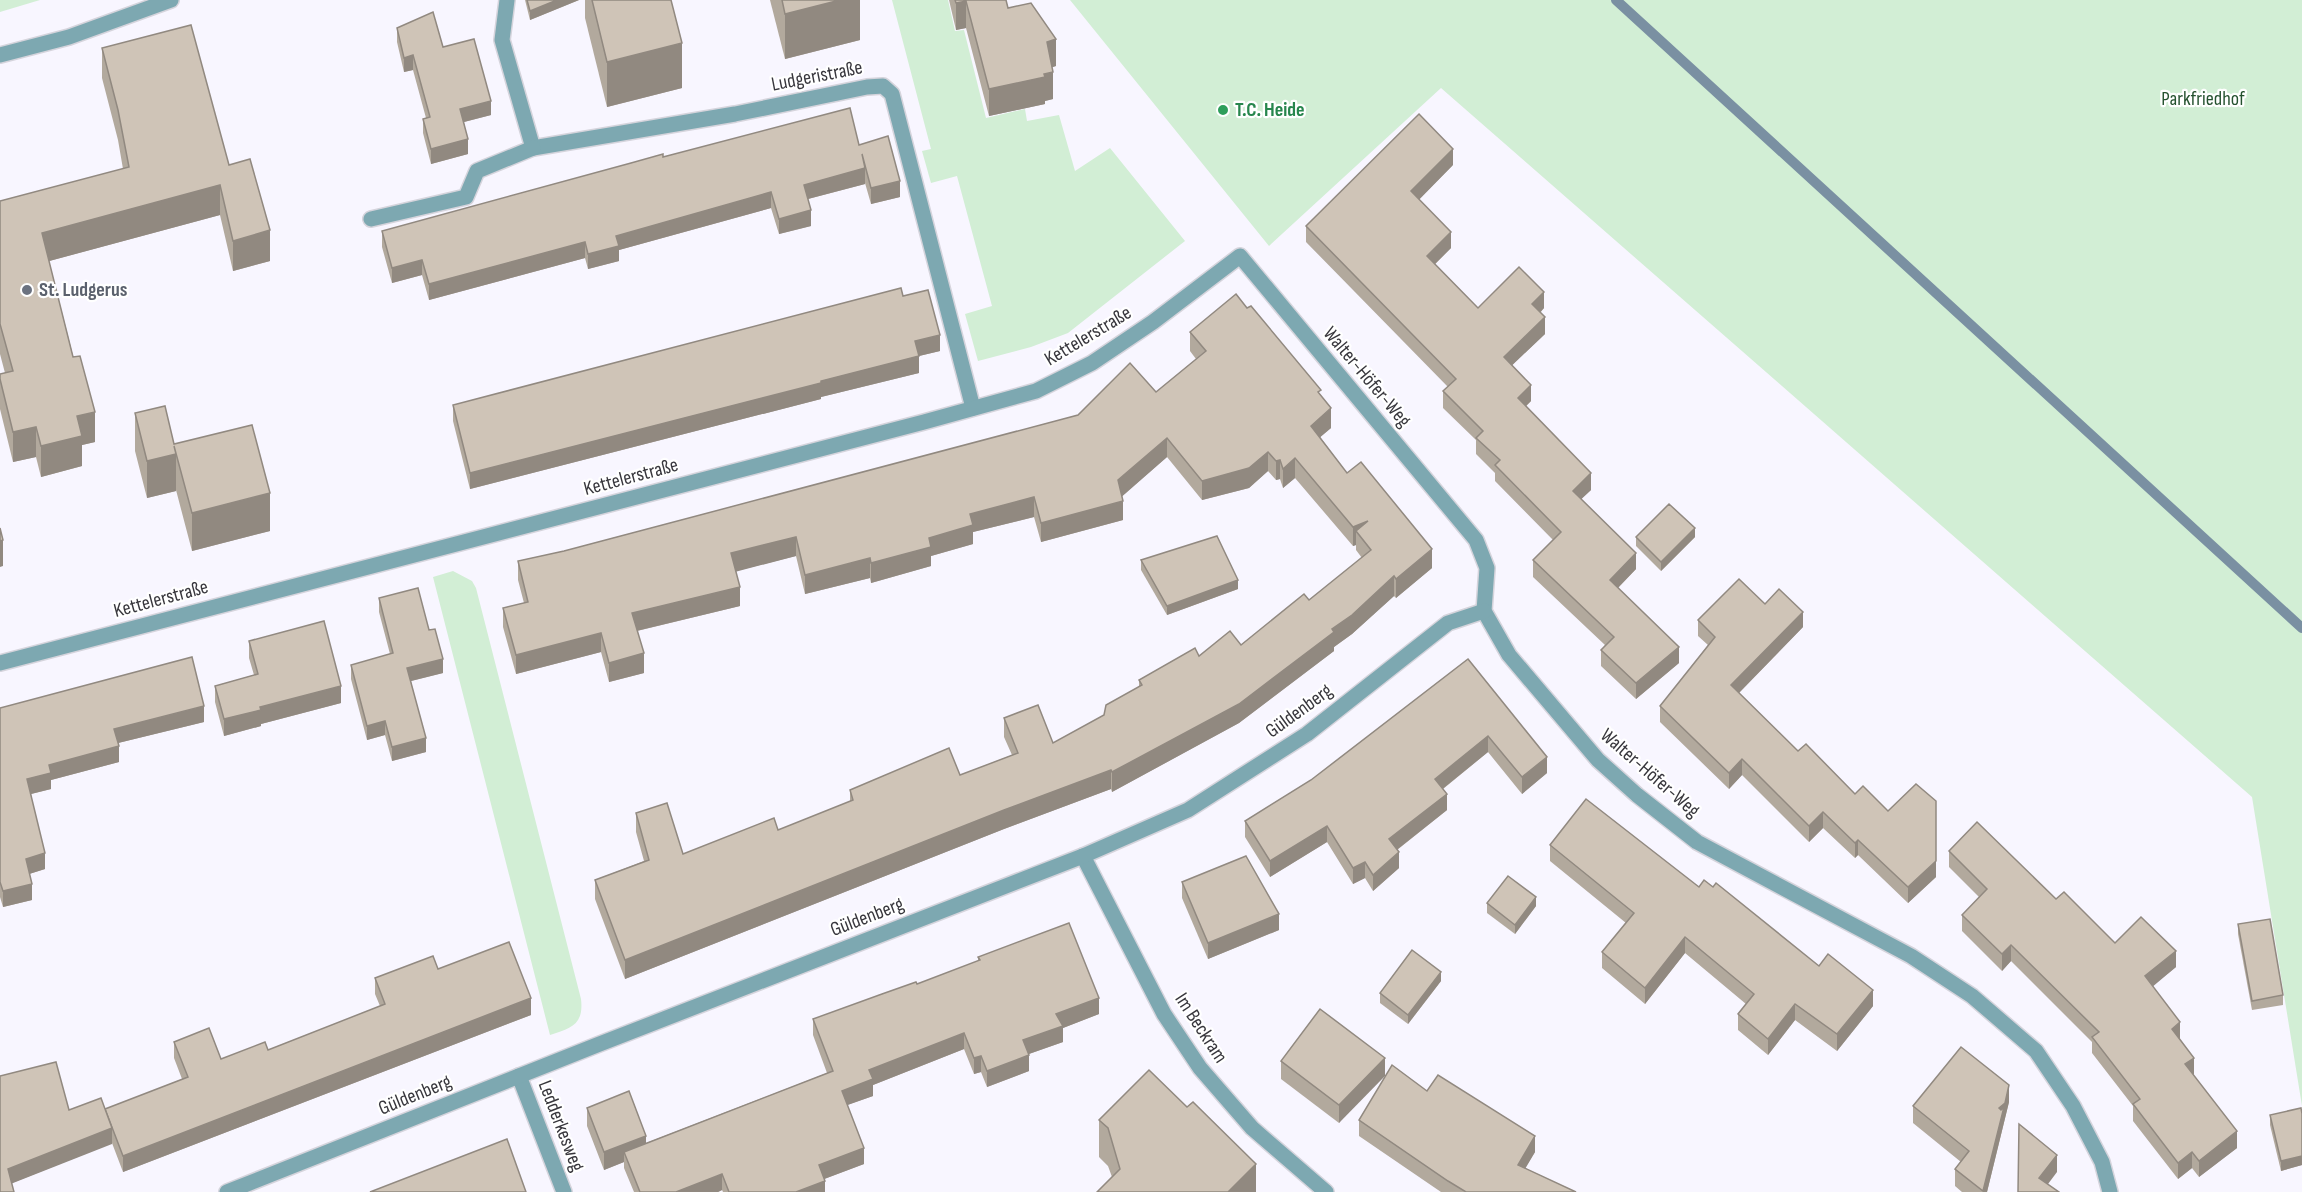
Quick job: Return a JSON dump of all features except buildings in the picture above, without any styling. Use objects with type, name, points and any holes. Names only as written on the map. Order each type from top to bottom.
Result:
[{"type":"street","points":[[0,55],[69,37],[171,0]]},
{"type":"street","points":[[507,0],[502,40],[533,148]]},
{"type":"street","name":"Ludgeristraße","points":[[371,219],[466,197],[477,171],[533,148],[735,114],[867,87],[883,86],[892,94],[973,408]]},
{"type":"street","name":"Kettelerstraße","points":[[0,663],[1036,391],[1092,363],[1153,322],[1240,256]]},
{"type":"street","name":"Walter-Höfer-Weg","points":[[1240,256],[1476,540],[1487,568],[1484,611],[1509,655],[1598,760],[1636,795],[1697,842],[1911,956],[1964,990],[2036,1051],[2073,1106],[2102,1162],[2109,1192]]},
{"type":"street","name":"Güldenberg","points":[[227,1192],[1083,856],[1188,810],[1307,734],[1448,623],[1484,611]]},
{"type":"street","name":"Im Beckram","points":[[1083,856],[1164,1014],[1200,1068],[1252,1128],[1326,1192]]},
{"type":"street","name":"Ledderkesweg","points":[[519,1076],[564,1192]]},
{"type":"green space","points":[[0,0],[40,0],[0,12]]},
{"type":"green space","points":[[892,0],[948,0],[955,31],[964,30],[986,118],[1025,109],[1027,121],[1059,115],[1075,171],[1110,148],[1185,241],[1068,333],[1031,347],[978,361],[965,314],[992,306],[957,176],[931,183],[922,151],[931,149]]},
{"type":"green space","name":"Parkfriedhof","points":[[1070,0],[2302,0],[2302,1106],[2252,797],[1441,88],[1269,246]]},
{"type":"green space","points":[[453,571],[472,581],[476,588],[581,999],[578,1020],[570,1027],[550,1035],[433,577]]},
{"type":"waterway","points":[[1616,0],[2302,628]]},
{"type":"place","name":"T.C. Heide","points":[[1223,110]]},
{"type":"place","name":"St. Ludgerus","points":[[27,290]]}]
